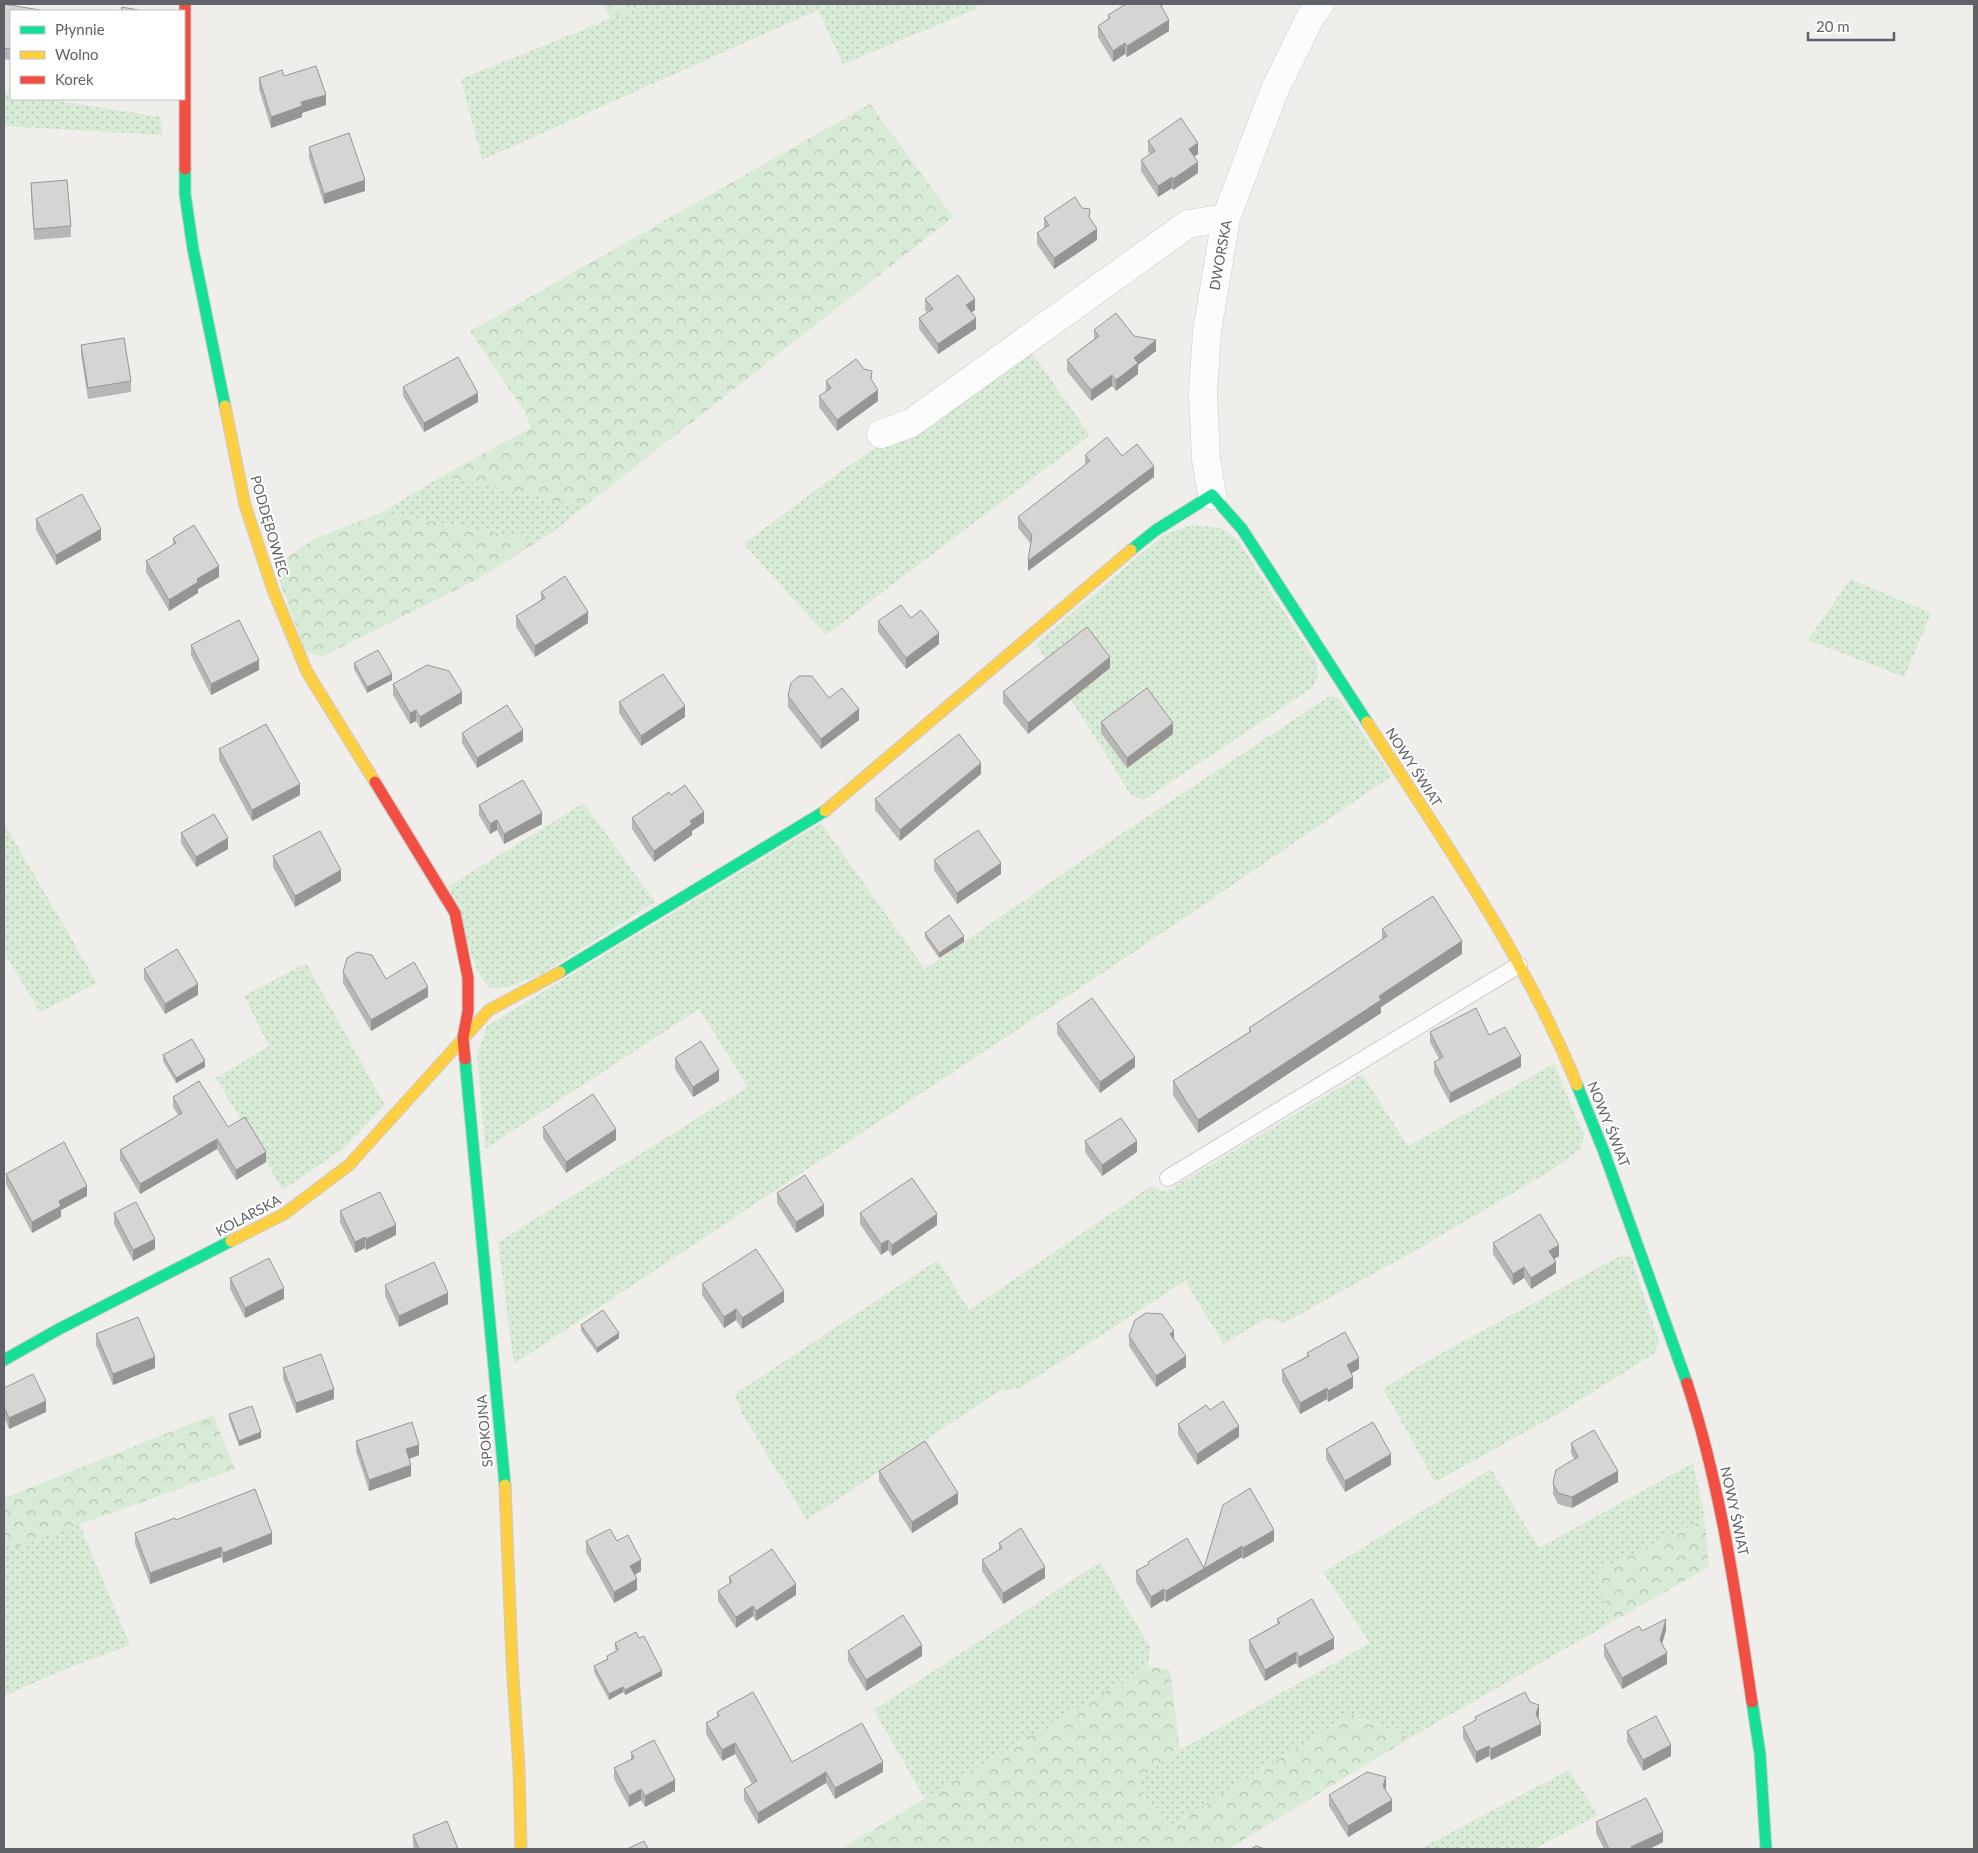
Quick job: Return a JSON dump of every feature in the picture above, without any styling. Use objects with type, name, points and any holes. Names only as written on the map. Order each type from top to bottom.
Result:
[{"type":"street","name":"PODDĘBOWIEC","points":[[185,4],[185,194],[195,258],[245,505],[273,590],[307,672],[455,913],[468,978],[468,1012]]},
{"type":"street","name":"DWORSKA","points":[[1212,495],[1206,459],[1203,393],[1207,331],[1226,218],[1275,90],[1310,16],[1320,4]]},
{"type":"street","points":[[881,434],[911,423],[1188,224],[1226,218]]},
{"type":"street","name":"NOWY ŚWIAT","points":[[1212,495],[1242,529],[1487,908],[1519,965],[1575,1080],[1604,1152],[1678,1355],[1694,1404],[1720,1507],[1739,1613],[1760,1754],[1766,1849]]},
{"type":"street","name":"KOLARSKA","points":[[4,1360],[59,1329],[284,1214],[349,1165],[490,1010],[574,965],[827,810],[1092,582],[1156,530],[1212,495]]},
{"type":"street","name":"SPOKOJNA","points":[[468,1012],[463,1038],[505,1490],[512,1661],[519,1769],[521,1849]]},
{"type":"lane","points":[[1168,1178],[1519,965]]},
{"type":"green space","points":[[603,4],[647,4],[611,18]]},
{"type":"green space","points":[[647,4],[977,4],[976,9],[843,64],[818,10],[482,160],[461,79]]},
{"type":"green space","points":[[4,92],[10,94],[10,100],[50,100],[161,117],[162,135],[4,126]]},
{"type":"green space","points":[[870,104],[953,217],[584,507],[442,476],[531,428],[525,412],[470,331]]},
{"type":"green space","points":[[1028,347],[1090,435],[826,635],[744,544],[844,469]]},
{"type":"green space","points":[[442,476],[584,507],[539,541],[383,512]]},
{"type":"green space","points":[[383,512],[539,541],[476,580],[322,657],[305,650],[278,577],[284,559],[316,538]]},
{"type":"green space","points":[[1191,525],[1221,528],[1237,539],[1317,663],[1318,676],[1312,688],[1144,800],[1131,795],[1036,644],[1162,536]]},
{"type":"green space","points":[[1850,579],[1931,613],[1904,677],[1808,640]]},
{"type":"green space","points":[[1331,695],[1340,700],[1392,776],[1140,948],[514,1364],[498,1242],[748,1087],[699,1009],[485,1149],[477,1054],[487,1026],[821,823],[925,969],[1112,840]]},
{"type":"green space","points":[[584,803],[655,902],[542,974],[508,987],[489,988],[471,955],[449,886]]},
{"type":"green space","points":[[4,823],[97,983],[40,1012],[4,952]]},
{"type":"green space","points":[[306,963],[385,1105],[343,1149],[283,1190],[216,1078],[269,1046],[244,996]]},
{"type":"green space","points":[[1554,1064],[1584,1136],[1580,1149],[1552,1170],[1411,1253],[1284,1323],[1267,1318],[1224,1344],[1185,1281],[1020,1388],[999,1391],[807,1520],[741,1412],[735,1394],[938,1260],[969,1310],[1150,1187],[1167,1191],[1362,1074],[1408,1146]]},
{"type":"green space","points":[[1620,1256],[1631,1257],[1659,1341],[1655,1353],[1556,1415],[1435,1482],[1383,1389],[1427,1361]]},
{"type":"green space","points":[[213,1415],[235,1469],[13,1548],[4,1540],[4,1498]]},
{"type":"green space","points":[[1693,1463],[1705,1519],[1596,1572],[1612,1622],[1410,1738],[1352,1714],[1167,1828],[1134,1781],[1180,1750],[1370,1643],[1323,1572],[1491,1469],[1539,1548]]},
{"type":"green space","points":[[1705,1519],[1709,1567],[1612,1622],[1595,1572]]},
{"type":"green space","points":[[79,1523],[130,1645],[68,1668],[4,1696],[4,1540],[13,1548]]},
{"type":"green space","points":[[1100,1562],[1150,1647],[1148,1666],[925,1799],[874,1710]]},
{"type":"green space","points":[[1148,1666],[1170,1670],[1180,1750],[1134,1782],[1167,1828],[1352,1714],[1410,1738],[1228,1849],[840,1849]]},
{"type":"green space","points":[[1569,1770],[1598,1815],[1534,1849],[1420,1849]]},
{"type":"building","points":[[4,4],[40,10],[10,10],[10,49],[4,48]]},
{"type":"building","points":[[1126,4],[1160,4],[1169,20],[1127,46],[1125,43],[1113,51],[1098,26],[1110,18],[1108,15]]},
{"type":"building","points":[[122,7],[138,10],[121,10]]},
{"type":"building","points":[[316,66],[326,95],[301,102],[302,106],[271,117],[259,78],[282,70],[284,76]]},
{"type":"building","points":[[1181,118],[1198,143],[1189,149],[1198,162],[1173,179],[1172,177],[1158,186],[1141,160],[1155,151],[1148,141]]},
{"type":"building","points":[[349,133],[365,180],[324,194],[309,147]]},
{"type":"building","points":[[67,180],[71,226],[34,229],[31,183]]},
{"type":"building","points":[[1075,197],[1082,208],[1090,209],[1089,217],[1097,229],[1054,258],[1037,233],[1049,225],[1044,218]]},
{"type":"building","points":[[958,275],[975,299],[966,305],[976,318],[938,344],[919,318],[933,309],[925,299]]},
{"type":"building","points":[[1116,313],[1134,336],[1156,340],[1134,358],[1138,363],[1116,380],[1112,375],[1091,390],[1067,360],[1099,336],[1094,330]]},
{"type":"building","points":[[124,338],[131,381],[88,388],[81,345]]},
{"type":"building","points":[[458,357],[478,393],[424,423],[403,387]]},
{"type":"building","points":[[856,359],[864,369],[872,371],[871,379],[878,390],[837,420],[819,396],[831,388],[826,381]]},
{"type":"building","points":[[1107,437],[1122,456],[1137,444],[1154,466],[1028,561],[1032,535],[1018,517],[1090,461],[1085,455]]},
{"type":"building","points":[[82,494],[101,529],[56,555],[36,519]]},
{"type":"building","points":[[194,525],[219,566],[197,579],[198,582],[169,600],[146,561],[176,543],[173,538]]},
{"type":"building","points":[[565,576],[588,612],[535,646],[516,616],[545,598],[541,592]]},
{"type":"building","points":[[901,605],[911,618],[921,610],[939,633],[906,658],[878,621]]},
{"type":"building","points":[[239,620],[259,660],[211,684],[191,645]]},
{"type":"building","points":[[1087,627],[1110,657],[1028,723],[1003,692]]},
{"type":"building","points":[[378,650],[392,674],[367,687],[354,663]]},
{"type":"building","points":[[427,665],[449,671],[462,692],[420,717],[416,710],[410,713],[393,684]]},
{"type":"building","points":[[663,674],[685,706],[641,736],[619,702]]},
{"type":"building","points":[[799,676],[812,676],[829,698],[842,688],[859,709],[821,739],[788,696],[791,683]]},
{"type":"building","points":[[1147,688],[1173,723],[1127,758],[1101,722]]},
{"type":"building","points":[[507,705],[523,730],[477,758],[462,733]]},
{"type":"building","points":[[266,724],[300,784],[252,810],[219,749]]},
{"type":"building","points":[[959,734],[981,763],[900,830],[875,799]]},
{"type":"building","points":[[523,780],[542,813],[504,834],[497,820],[490,824],[479,805]]},
{"type":"building","points":[[685,785],[704,812],[690,821],[692,824],[654,851],[632,818],[669,792],[671,795]]},
{"type":"building","points":[[214,814],[228,838],[196,857],[181,833]]},
{"type":"building","points":[[978,830],[1001,863],[957,893],[934,860]]},
{"type":"building","points":[[320,831],[341,870],[295,896],[273,856]]},
{"type":"building","points":[[1433,896],[1462,941],[1379,996],[1381,1000],[1198,1120],[1173,1081],[1251,1031],[1249,1028],[1387,936],[1382,929]]},
{"type":"building","points":[[949,915],[964,936],[939,953],[925,933]]},
{"type":"building","points":[[177,949],[198,984],[165,1004],[144,969]]},
{"type":"building","points":[[357,952],[372,955],[386,979],[414,962],[428,987],[371,1020],[343,972],[347,958]]},
{"type":"building","points":[[1092,998],[1135,1057],[1100,1082],[1057,1023]]},
{"type":"building","points":[[1476,1008],[1489,1035],[1505,1027],[1521,1056],[1450,1093],[1434,1062],[1443,1057],[1430,1032]]},
{"type":"building","points":[[192,1039],[205,1061],[176,1078],[163,1055]]},
{"type":"building","points":[[701,1041],[719,1070],[693,1087],[675,1058]]},
{"type":"building","points":[[199,1081],[228,1127],[245,1117],[266,1152],[236,1170],[217,1139],[140,1184],[120,1150],[182,1113],[173,1097]]},
{"type":"building","points":[[593,1094],[616,1129],[566,1162],[543,1127]]},
{"type":"building","points":[[1121,1118],[1137,1141],[1102,1165],[1085,1141]]},
{"type":"building","points":[[64,1142],[87,1186],[59,1201],[61,1206],[32,1222],[6,1174]]},
{"type":"building","points":[[805,1175],[824,1205],[796,1222],[777,1193]]},
{"type":"building","points":[[912,1178],[937,1214],[892,1245],[888,1240],[881,1244],[860,1213]]},
{"type":"building","points":[[380,1192],[396,1225],[355,1242],[340,1211]]},
{"type":"building","points":[[136,1202],[155,1239],[133,1250],[114,1213]]},
{"type":"building","points":[[1540,1214],[1559,1245],[1549,1251],[1556,1262],[1531,1278],[1524,1267],[1513,1274],[1493,1243]]},
{"type":"building","points":[[756,1249],[784,1291],[742,1318],[736,1309],[724,1317],[702,1284]]},
{"type":"building","points":[[269,1258],[284,1288],[245,1308],[230,1278]]},
{"type":"building","points":[[434,1262],[448,1293],[399,1316],[385,1285]]},
{"type":"building","points":[[603,1310],[619,1333],[597,1348],[581,1325]]},
{"type":"building","points":[[1146,1313],[1162,1314],[1174,1331],[1170,1334],[1186,1356],[1156,1376],[1129,1336],[1135,1320]]},
{"type":"building","points":[[138,1317],[155,1357],[113,1374],[96,1334]]},
{"type":"building","points":[[1345,1332],[1359,1358],[1347,1365],[1353,1377],[1328,1391],[1327,1388],[1300,1403],[1282,1370],[1309,1356],[1307,1353]]},
{"type":"building","points":[[321,1354],[334,1389],[296,1403],[283,1368]]},
{"type":"building","points":[[33,1374],[46,1401],[9,1418],[4,1407],[4,1388]]},
{"type":"building","points":[[1223,1401],[1239,1426],[1197,1454],[1178,1424],[1206,1405],[1210,1410]]},
{"type":"building","points":[[252,1406],[261,1432],[239,1441],[229,1414]]},
{"type":"building","points":[[412,1422],[419,1445],[406,1449],[411,1465],[369,1480],[356,1441]]},
{"type":"building","points":[[1373,1422],[1391,1454],[1345,1481],[1326,1449]]},
{"type":"building","points":[[1594,1430],[1618,1471],[1572,1497],[1558,1493],[1553,1483],[1556,1470],[1578,1457],[1571,1443]]},
{"type":"building","points":[[925,1441],[958,1493],[912,1522],[879,1471]]},
{"type":"building","points":[[1250,1488],[1274,1530],[1243,1548],[1242,1546],[1166,1591],[1164,1589],[1151,1597],[1136,1571],[1187,1538],[1204,1568],[1223,1505]]},
{"type":"building","points":[[255,1489],[272,1533],[223,1553],[221,1547],[150,1573],[135,1533],[175,1518],[176,1520]]},
{"type":"building","points":[[1021,1528],[1045,1567],[1003,1593],[982,1560],[1002,1548],[999,1543]]},
{"type":"building","points":[[610,1529],[617,1541],[628,1535],[641,1560],[630,1566],[637,1579],[614,1592],[586,1541]]},
{"type":"building","points":[[772,1549],[796,1584],[756,1611],[753,1606],[736,1617],[718,1591],[732,1582],[729,1577]]},
{"type":"building","points":[[1312,1599],[1334,1638],[1299,1657],[1296,1652],[1265,1670],[1249,1640],[1280,1623],[1277,1619]]},
{"type":"building","points":[[903,1615],[922,1645],[866,1680],[848,1651]]},
{"type":"building","points":[[1666,1619],[1660,1640],[1667,1653],[1622,1678],[1604,1645],[1639,1626],[1642,1631]]},
{"type":"building","points":[[636,1632],[639,1638],[644,1636],[662,1671],[625,1690],[623,1687],[609,1694],[594,1666],[608,1659],[607,1656],[618,1650],[615,1643]]},
{"type":"building","points":[[753,1692],[792,1762],[862,1723],[883,1762],[835,1788],[826,1772],[758,1813],[744,1789],[757,1781],[735,1743],[722,1750],[706,1723],[719,1716],[717,1712]]},
{"type":"building","points":[[1525,1692],[1530,1702],[1539,1705],[1536,1714],[1541,1724],[1491,1749],[1489,1746],[1476,1752],[1463,1727],[1476,1720],[1475,1717]]},
{"type":"building","points":[[1656,1716],[1671,1745],[1643,1760],[1627,1731]]},
{"type":"building","points":[[654,1740],[675,1780],[645,1796],[641,1789],[629,1796],[614,1768],[634,1758],[631,1752]]},
{"type":"building","points":[[1367,1772],[1386,1777],[1383,1786],[1392,1800],[1348,1826],[1329,1795]]},
{"type":"building","points":[[1646,1798],[1663,1832],[1631,1847],[1632,1849],[1609,1849],[1596,1822]]},
{"type":"building","points":[[447,1821],[458,1849],[419,1849],[413,1835]]},
{"type":"building","points":[[644,1841],[648,1849],[627,1849]]},
{"type":"building","points":[[1256,1846],[1265,1849],[1251,1849]]},
{"type":"traffic: fast","points":[[185,169],[185,194],[193,249],[225,406]]},
{"type":"traffic: fast","points":[[1131,550],[1156,530],[1212,495],[1242,529],[1367,722]]},
{"type":"traffic: fast","points":[[560,972],[825,811]]},
{"type":"traffic: fast","points":[[465,1059],[505,1485]]},
{"type":"traffic: fast","points":[[1577,1085],[1604,1152],[1687,1383]]},
{"type":"traffic: fast","points":[[4,1360],[59,1329],[231,1241]]},
{"type":"traffic: fast","points":[[1752,1702],[1760,1754],[1766,1849]]},
{"type":"traffic: slow","points":[[225,406],[245,505],[273,590],[307,672],[375,782]]},
{"type":"traffic: slow","points":[[825,811],[1131,550]]},
{"type":"traffic: slow","points":[[1367,722],[1481,899],[1533,990],[1577,1085]]},
{"type":"traffic: slow","points":[[231,1241],[284,1214],[349,1165],[489,1010],[560,972]]},
{"type":"traffic: slow","points":[[505,1485],[512,1661],[519,1769],[521,1849]]},
{"type":"traffic: jam","points":[[185,4],[185,169]]},
{"type":"traffic: jam","points":[[375,782],[455,913],[468,978],[468,1011],[463,1038],[465,1059]]},
{"type":"traffic: jam","points":[[1687,1383],[1699,1422],[1718,1501],[1752,1702]]}]
